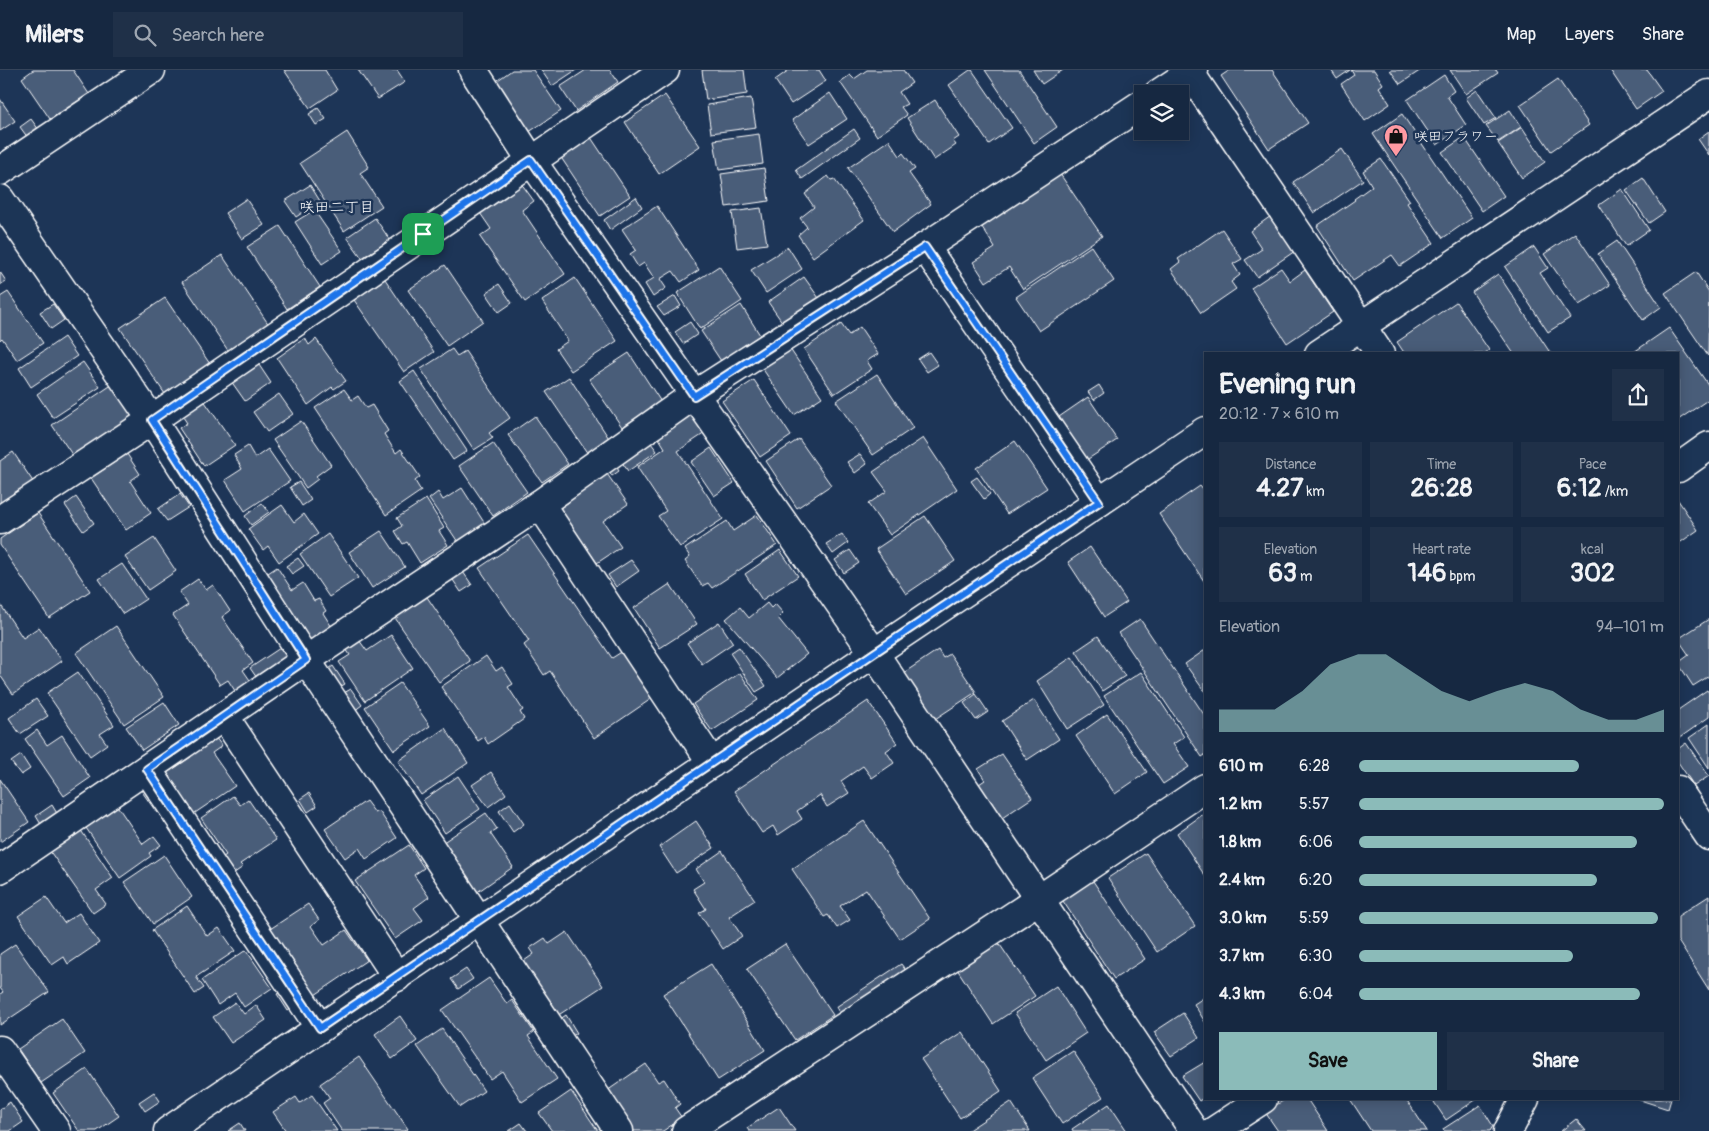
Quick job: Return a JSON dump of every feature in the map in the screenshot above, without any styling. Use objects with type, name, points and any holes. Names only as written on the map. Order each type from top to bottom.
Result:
[{"type":"street","points":[[473,70],[531,160],[874,653],[1194,1131]]},
{"type":"street","points":[[0,520],[152,420],[665,70]]},
{"type":"street","points":[[1171,85],[1191,71],[1379,352]]},
{"type":"street","points":[[0,171],[139,73]]},
{"type":"street","points":[[1322,352],[1709,94]]},
{"type":"street","points":[[0,869],[306,660],[540,504],[694,396],[1134,109]]},
{"type":"street","points":[[0,200],[152,420],[306,660],[619,1131]]},
{"type":"street","points":[[925,247],[1099,502]]},
{"type":"street","points":[[168,1131],[1204,432]]},
{"type":"street","points":[[1679,467],[1709,446]]},
{"type":"street","points":[[540,504],[712,763]]},
{"type":"street","points":[[224,716],[397,977]]},
{"type":"street","points":[[147,769],[320,1028]]},
{"type":"street","points":[[686,1131],[1204,789]]},
{"type":"street","points":[[1679,792],[1709,836]]},
{"type":"street","points":[[0,1050],[56,1131]]},
{"type":"street","points":[[1214,1131],[1261,1100]]},
{"type":"street","points":[[1508,1131],[1525,1100]]},
{"type":"building","points":[[33,70],[73,70],[89,94],[50,119],[22,78]]},
{"type":"building","points":[[284,70],[325,70],[337,90],[310,108]]},
{"type":"building","points":[[358,70],[397,70],[405,82],[378,99]]},
{"type":"building","points":[[512,70],[533,70],[561,111],[529,132],[495,82]]},
{"type":"building","points":[[541,70],[576,70],[552,86]]},
{"type":"building","points":[[586,70],[610,70],[618,82],[576,111],[560,87]]},
{"type":"building","points":[[702,70],[744,70],[747,94],[706,100]]},
{"type":"building","points":[[789,70],[819,70],[826,81],[791,104],[775,80]]},
{"type":"building","points":[[867,70],[903,70],[912,83],[899,92],[907,104],[901,107],[907,115],[877,136],[840,82],[850,75],[854,79]]},
{"type":"building","points":[[972,70],[1012,128],[989,144],[949,85]]},
{"type":"building","points":[[985,70],[1019,70],[1057,127],[1034,143]]},
{"type":"building","points":[[1033,70],[1063,70],[1042,84]]},
{"type":"building","points":[[1230,70],[1272,70],[1308,123],[1269,149],[1221,76]]},
{"type":"building","points":[[1331,70],[1350,70],[1337,79]]},
{"type":"building","points":[[1351,70],[1374,70],[1383,84],[1379,87],[1390,104],[1365,121],[1341,84],[1354,75]]},
{"type":"building","points":[[1390,70],[1421,70],[1400,84]]},
{"type":"building","points":[[1450,70],[1496,70],[1498,73],[1466,94]]},
{"type":"building","points":[[1610,70],[1647,70],[1662,91],[1636,109]]},
{"type":"building","points":[[1444,75],[1454,91],[1447,96],[1466,125],[1437,145],[1407,100]]},
{"type":"building","points":[[1558,79],[1589,125],[1551,151],[1520,105]]},
{"type":"building","points":[[1477,90],[1496,118],[1484,125],[1466,98]]},
{"type":"building","points":[[830,93],[847,119],[809,144],[792,120]]},
{"type":"building","points":[[665,95],[700,146],[659,174],[625,122]]},
{"type":"building","points":[[751,98],[756,127],[711,133],[707,105]]},
{"type":"building","points":[[0,99],[15,121],[0,131]]},
{"type":"building","points":[[935,100],[959,137],[953,141],[956,145],[934,160],[907,118]]},
{"type":"building","points":[[318,108],[326,119],[316,125],[309,114]]},
{"type":"building","points":[[1510,110],[1521,127],[1498,142],[1486,126]]},
{"type":"building","points":[[1402,114],[1472,218],[1443,238],[1373,134]]},
{"type":"building","points":[[31,119],[39,130],[28,138],[20,127]]},
{"type":"building","points":[[1522,127],[1545,162],[1522,178],[1498,143]]},
{"type":"building","points":[[854,129],[860,138],[802,179],[796,170]]},
{"type":"building","points":[[1709,131],[1709,155],[1698,139]]},
{"type":"building","points":[[347,132],[369,167],[360,173],[382,206],[344,231],[300,163]]},
{"type":"building","points":[[759,134],[763,164],[719,170],[714,140]]},
{"type":"building","points":[[590,136],[630,196],[600,216],[560,156]]},
{"type":"building","points":[[1464,137],[1504,196],[1482,211],[1442,152]]},
{"type":"building","points":[[889,140],[900,156],[903,153],[915,169],[909,173],[931,204],[893,232],[848,168]]},
{"type":"building","points":[[1342,149],[1363,180],[1314,213],[1293,182]]},
{"type":"building","points":[[1381,159],[1410,201],[1407,203],[1434,243],[1400,266],[1392,255],[1353,281],[1317,226],[1372,186],[1363,171]]},
{"type":"building","points":[[764,168],[769,201],[726,207],[721,174]]},
{"type":"building","points":[[1060,174],[1102,236],[1023,289],[1009,267],[986,282],[973,262],[995,248],[982,227]]},
{"type":"building","points":[[828,176],[831,180],[834,179],[864,220],[813,257],[798,235],[807,227],[800,218],[814,207],[805,194]]},
{"type":"building","points":[[1643,178],[1665,212],[1649,223],[1626,190]]},
{"type":"building","points":[[521,183],[534,201],[522,210],[565,274],[525,302],[480,237],[491,229],[480,213]]},
{"type":"building","points":[[310,185],[320,201],[296,217],[285,201]]},
{"type":"building","points":[[1622,189],[1649,230],[1626,246],[1599,205]]},
{"type":"building","points":[[636,197],[642,207],[610,230],[604,220]]},
{"type":"building","points":[[246,199],[264,225],[242,239],[225,213]]},
{"type":"building","points":[[657,206],[699,270],[681,282],[673,271],[660,279],[666,288],[653,297],[645,284],[654,278],[644,263],[638,267],[630,254],[636,250],[622,229]]},
{"type":"building","points":[[761,208],[767,244],[737,248],[732,212]]},
{"type":"building","points":[[314,210],[342,251],[322,264],[295,222]]},
{"type":"building","points":[[1271,216],[1295,251],[1257,277],[1245,260],[1262,249],[1250,231]]},
{"type":"building","points":[[375,218],[390,240],[362,258],[347,237]]},
{"type":"building","points":[[280,226],[320,287],[287,309],[247,247]]},
{"type":"building","points":[[1222,229],[1242,259],[1233,264],[1240,275],[1231,282],[1236,289],[1201,313],[1171,269],[1180,262],[1178,259]]},
{"type":"building","points":[[1575,233],[1610,285],[1579,305],[1544,254]]},
{"type":"building","points":[[1617,241],[1661,307],[1643,320],[1598,254]]},
{"type":"building","points":[[1091,246],[1114,281],[1039,331],[1016,297]]},
{"type":"building","points":[[788,247],[802,269],[766,293],[751,270]]},
{"type":"building","points":[[1534,247],[1548,268],[1540,273],[1570,318],[1548,332],[1505,267]]},
{"type":"building","points":[[222,255],[269,325],[229,352],[182,282]]},
{"type":"building","points":[[445,265],[483,321],[447,346],[408,290]]},
{"type":"building","points":[[719,266],[742,301],[700,329],[677,293]]},
{"type":"building","points":[[1281,268],[1290,281],[1305,270],[1333,312],[1287,343],[1251,288]]},
{"type":"building","points":[[0,272],[6,281],[0,285]]},
{"type":"building","points":[[1696,272],[1709,292],[1708,356],[1665,293]]},
{"type":"building","points":[[1498,274],[1550,352],[1513,352],[1472,292]]},
{"type":"building","points":[[804,277],[821,301],[785,326],[768,302]]},
{"type":"building","points":[[575,278],[617,341],[571,371],[556,349],[568,341],[542,301]]},
{"type":"building","points":[[385,279],[434,352],[404,372],[354,300]]},
{"type":"building","points":[[499,284],[512,303],[499,312],[486,293]]},
{"type":"building","points":[[8,292],[43,343],[17,360],[2,338],[0,340],[0,297]]},
{"type":"building","points":[[675,296],[681,306],[664,316],[657,307]]},
{"type":"building","points":[[165,298],[210,364],[165,394],[120,328]]},
{"type":"building","points":[[1456,302],[1489,350],[1486,352],[1404,352],[1397,342]]},
{"type":"building","points":[[53,304],[64,320],[51,329],[40,312]]},
{"type":"building","points":[[741,305],[760,335],[721,361],[701,331]]},
{"type":"building","points":[[690,322],[698,334],[683,344],[675,332]]},
{"type":"building","points":[[841,324],[849,335],[860,327],[878,354],[867,361],[872,369],[834,394],[804,349]]},
{"type":"building","points":[[1669,328],[1709,386],[1709,399],[1679,419],[1679,352],[1634,352]]},
{"type":"building","points":[[64,337],[77,356],[31,387],[19,368]]},
{"type":"building","points":[[305,338],[309,345],[316,339],[346,381],[334,389],[332,387],[308,405],[277,358]]},
{"type":"building","points":[[788,346],[822,397],[794,415],[760,365]]},
{"type":"building","points":[[452,349],[457,356],[465,351],[510,418],[489,433],[493,438],[474,450],[421,369]]},
{"type":"building","points":[[929,352],[938,365],[927,372],[918,359]]},
{"type":"building","points":[[629,353],[661,402],[622,427],[589,379]]},
{"type":"building","points":[[83,362],[100,387],[53,418],[37,394]]},
{"type":"building","points":[[257,362],[271,383],[245,401],[231,381]]},
{"type":"building","points":[[414,371],[467,451],[453,460],[400,381]]},
{"type":"building","points":[[877,374],[913,428],[873,455],[836,401]]},
{"type":"building","points":[[569,377],[612,443],[590,457],[546,392]]},
{"type":"building","points":[[754,380],[791,436],[760,457],[722,401]]},
{"type":"building","points":[[116,382],[137,413],[73,456],[52,425]]},
{"type":"building","points":[[1099,385],[1104,393],[1094,400],[1088,392]]},
{"type":"building","points":[[344,389],[352,400],[358,396],[366,408],[372,405],[388,431],[384,434],[396,453],[401,449],[420,477],[415,481],[421,491],[386,515],[315,408]]},
{"type":"building","points":[[279,394],[293,414],[267,432],[253,412]]},
{"type":"building","points":[[1088,397],[1117,440],[1085,461],[1056,419]]},
{"type":"building","points":[[203,399],[235,445],[204,466],[179,428],[187,423],[181,414]]},
{"type":"building","points":[[691,412],[705,433],[678,451],[723,519],[680,547],[658,516],[666,511],[637,467],[665,448],[657,435]]},
{"type":"building","points":[[535,416],[568,464],[542,482],[508,435]]},
{"type":"building","points":[[301,421],[331,465],[316,476],[318,479],[306,488],[273,440]]},
{"type":"building","points":[[923,438],[957,489],[890,535],[868,504],[887,491],[873,472]]},
{"type":"building","points":[[648,439],[657,451],[628,471],[619,458]]},
{"type":"building","points":[[799,439],[831,485],[797,508],[766,461]]},
{"type":"building","points":[[1015,441],[1047,488],[1007,514],[976,468]]},
{"type":"building","points":[[493,443],[527,492],[493,516],[459,466]]},
{"type":"building","points":[[248,446],[255,458],[268,449],[290,481],[245,511],[225,480],[242,469],[234,455]]},
{"type":"building","points":[[711,448],[734,483],[714,496],[691,462]]},
{"type":"building","points":[[13,452],[34,483],[0,506],[0,461]]},
{"type":"building","points":[[127,454],[140,474],[130,481],[151,513],[126,530],[91,478]]},
{"type":"building","points":[[860,454],[867,464],[855,473],[847,462]]},
{"type":"building","points":[[612,460],[619,471],[612,476],[605,465]]},
{"type":"building","points":[[605,471],[628,504],[603,521],[621,547],[597,563],[560,508],[569,502],[566,497]]},
{"type":"building","points":[[977,477],[990,494],[984,499],[971,481]]},
{"type":"building","points":[[299,482],[311,500],[302,506],[290,487]]},
{"type":"building","points":[[1200,486],[1204,491],[1204,581],[1159,514]]},
{"type":"building","points":[[462,488],[487,527],[460,545],[429,499],[438,492],[443,500]]},
{"type":"building","points":[[180,494],[189,507],[167,521],[158,509]]},
{"type":"building","points":[[76,497],[94,523],[83,531],[65,505]]},
{"type":"building","points":[[426,499],[444,528],[439,531],[448,545],[420,563],[407,542],[403,544],[395,531],[402,526],[397,518]]},
{"type":"building","points":[[1679,502],[1698,530],[1679,543]]},
{"type":"building","points":[[262,503],[269,512],[251,525],[245,516]]},
{"type":"building","points":[[282,505],[294,522],[304,514],[318,534],[279,562],[268,546],[263,550],[248,529]]},
{"type":"building","points":[[38,513],[90,591],[49,618],[0,545],[0,539]]},
{"type":"building","points":[[757,515],[777,545],[712,588],[708,583],[702,586],[685,561],[690,557],[685,549],[727,521],[733,531]]},
{"type":"building","points":[[925,516],[955,561],[906,594],[876,549]]},
{"type":"building","points":[[381,531],[405,567],[372,588],[349,552]]},
{"type":"building","points":[[328,534],[358,578],[329,597],[300,554]]},
{"type":"building","points":[[842,534],[848,543],[833,554],[826,544]]},
{"type":"building","points":[[528,535],[612,658],[623,651],[654,697],[594,738],[550,671],[544,675],[524,645],[529,641],[479,568]]},
{"type":"building","points":[[154,538],[176,571],[148,590],[125,557]]},
{"type":"building","points":[[1090,547],[1127,602],[1104,617],[1068,562]]},
{"type":"building","points":[[780,550],[798,576],[762,600],[745,574]]},
{"type":"building","points":[[850,550],[859,563],[844,573],[835,560]]},
{"type":"building","points":[[298,558],[304,566],[292,574],[286,566]]},
{"type":"building","points":[[631,560],[639,571],[616,587],[608,575]]},
{"type":"building","points":[[122,564],[146,599],[123,614],[99,579]]},
{"type":"building","points":[[277,567],[292,590],[303,583],[314,601],[319,599],[326,611],[323,613],[335,632],[308,649],[262,577]]},
{"type":"building","points":[[461,569],[472,585],[461,592],[451,577]]},
{"type":"building","points":[[198,579],[206,590],[213,585],[230,611],[222,617],[253,663],[243,670],[252,683],[237,694],[228,680],[220,685],[173,615],[188,605],[179,592]]},
{"type":"building","points":[[670,584],[697,624],[660,648],[634,608]]},
{"type":"building","points":[[423,591],[470,661],[439,682],[391,612]]},
{"type":"building","points":[[767,603],[771,608],[775,604],[783,613],[778,618],[807,654],[777,678],[726,619],[740,607],[749,618]]},
{"type":"building","points":[[0,604],[23,638],[39,627],[62,661],[13,694],[0,675]]},
{"type":"building","points":[[1140,619],[1204,715],[1204,756],[1202,757],[1119,633]]},
{"type":"building","points":[[1709,619],[1709,676],[1693,686],[1679,665],[1679,662],[1689,655],[1679,638]]},
{"type":"building","points":[[719,622],[733,643],[702,664],[687,643]]},
{"type":"building","points":[[116,626],[164,697],[124,724],[76,653]]},
{"type":"building","points":[[391,635],[413,668],[365,701],[339,662],[350,655],[346,649],[359,640],[367,651]]},
{"type":"building","points":[[1098,636],[1125,676],[1102,691],[1076,651]]},
{"type":"building","points":[[739,647],[766,686],[756,692],[730,653]]},
{"type":"building","points":[[280,648],[289,661],[259,681],[250,668]]},
{"type":"building","points":[[938,650],[943,658],[950,654],[976,692],[932,721],[902,674]]},
{"type":"building","points":[[1204,651],[1204,691],[1185,664]]},
{"type":"building","points":[[486,656],[496,671],[502,667],[513,684],[508,687],[523,710],[520,712],[524,719],[488,744],[484,737],[478,741],[441,687]]},
{"type":"building","points":[[1072,657],[1104,705],[1067,729],[1037,681]]},
{"type":"building","points":[[333,666],[345,684],[338,688],[326,671]]},
{"type":"building","points":[[78,672],[114,725],[100,734],[107,744],[90,756],[47,693]]},
{"type":"building","points":[[1141,672],[1184,737],[1173,744],[1189,767],[1163,784],[1104,696]]},
{"type":"building","points":[[740,673],[758,700],[712,731],[693,704]]},
{"type":"building","points":[[400,683],[430,726],[394,750],[365,707]]},
{"type":"building","points":[[351,689],[362,705],[354,711],[342,694]]},
{"type":"building","points":[[1707,690],[1709,693],[1709,717],[1679,738],[1679,709]]},
{"type":"building","points":[[976,694],[988,712],[976,720],[964,703]]},
{"type":"building","points":[[36,699],[48,716],[20,734],[9,718]]},
{"type":"building","points":[[1034,700],[1059,739],[1027,760],[1002,721]]},
{"type":"building","points":[[868,701],[897,743],[886,751],[894,763],[872,778],[863,766],[841,781],[849,793],[827,807],[820,795],[797,811],[802,819],[778,835],[773,826],[762,833],[734,791]]},
{"type":"building","points":[[164,702],[179,725],[142,750],[126,727]]},
{"type":"building","points":[[1107,714],[1147,772],[1115,794],[1076,736]]},
{"type":"building","points":[[1709,724],[1709,768],[1689,738]]},
{"type":"building","points":[[445,728],[468,763],[421,795],[398,761]]},
{"type":"building","points":[[37,730],[47,745],[62,735],[90,778],[64,796],[25,739]]},
{"type":"building","points":[[212,733],[222,746],[212,753],[235,786],[192,815],[164,775],[191,757],[187,750]]},
{"type":"building","points":[[1686,743],[1709,776],[1694,786],[1679,764],[1679,748]]},
{"type":"building","points":[[1002,754],[1032,798],[999,820],[976,786],[985,780],[978,769]]},
{"type":"building","points":[[21,755],[30,769],[21,775],[11,762]]},
{"type":"building","points":[[491,772],[506,794],[488,807],[472,785]]},
{"type":"building","points":[[458,776],[480,809],[445,833],[423,800]]},
{"type":"building","points":[[0,779],[29,822],[0,842]]},
{"type":"building","points":[[147,781],[165,808],[157,813],[138,786]]},
{"type":"building","points":[[309,793],[317,806],[308,812],[300,799]]},
{"type":"building","points":[[233,796],[240,805],[248,799],[276,840],[240,864],[243,867],[230,876],[219,860],[226,855],[201,818]]},
{"type":"building","points":[[366,801],[375,813],[379,811],[397,838],[366,859],[359,848],[345,858],[325,829]]},
{"type":"building","points":[[510,803],[524,824],[513,832],[499,811]]},
{"type":"building","points":[[116,804],[143,844],[154,836],[161,845],[149,853],[151,856],[120,878],[84,825]]},
{"type":"building","points":[[52,805],[58,815],[42,826],[36,816]]},
{"type":"building","points":[[486,813],[497,829],[490,833],[513,867],[476,893],[442,843]]},
{"type":"building","points":[[1204,814],[1204,874],[1177,833]]},
{"type":"building","points":[[696,821],[714,848],[676,873],[659,847]]},
{"type":"building","points":[[864,821],[930,919],[900,939],[866,889],[840,906],[850,920],[837,928],[828,915],[824,917],[792,869]]},
{"type":"building","points":[[80,829],[113,878],[96,890],[106,904],[93,913],[49,850]]},
{"type":"building","points":[[409,845],[424,868],[414,875],[429,897],[414,908],[423,920],[395,939],[355,881]]},
{"type":"building","points":[[722,851],[755,900],[729,917],[742,936],[723,949],[699,913],[706,909],[693,889],[704,882],[696,869]]},
{"type":"building","points":[[1146,853],[1195,926],[1157,952],[1108,878]]},
{"type":"building","points":[[164,855],[192,897],[153,924],[124,882]]},
{"type":"building","points":[[1091,878],[1145,959],[1114,979],[1061,898]]},
{"type":"building","points":[[1709,896],[1709,990],[1679,943],[1679,915]]},
{"type":"building","points":[[46,897],[64,923],[79,913],[99,943],[68,964],[64,957],[52,965],[18,916]]},
{"type":"building","points":[[308,904],[319,920],[311,926],[324,945],[346,930],[367,960],[312,997],[267,931]]},
{"type":"building","points":[[187,906],[207,936],[219,928],[235,951],[196,977],[204,988],[195,994],[152,930]]},
{"type":"building","points":[[567,932],[603,986],[557,1016],[521,963],[534,954],[530,948],[545,938],[549,944]]},
{"type":"building","points":[[998,942],[1035,996],[993,1024],[957,969]]},
{"type":"building","points":[[15,944],[49,992],[0,1025],[0,994],[3,992],[0,988],[0,954]]},
{"type":"building","points":[[785,944],[833,1015],[795,1040],[747,969]]},
{"type":"building","points":[[246,950],[272,988],[244,1007],[235,993],[218,1005],[202,980]]},
{"type":"building","points":[[711,964],[765,1050],[718,1080],[663,994]]},
{"type":"building","points":[[901,964],[907,972],[841,1016],[836,1007]]},
{"type":"building","points":[[466,969],[473,979],[458,989],[451,979]]},
{"type":"building","points":[[489,978],[507,1004],[512,1000],[534,1032],[528,1036],[557,1079],[522,1102],[502,1071],[490,1079],[442,1010]]},
{"type":"building","points":[[1056,986],[1086,1033],[1046,1060],[1015,1013]]},
{"type":"building","points":[[284,989],[296,1006],[288,1011],[277,994]]},
{"type":"building","points":[[1204,998],[1204,1020],[1194,1004]]},
{"type":"building","points":[[235,1002],[244,1014],[256,1005],[266,1020],[231,1043],[213,1017]]},
{"type":"building","points":[[1183,1013],[1199,1038],[1171,1056],[1154,1032]]},
{"type":"building","points":[[566,1015],[577,1033],[568,1039],[556,1022]]},
{"type":"building","points":[[400,1016],[417,1041],[392,1059],[375,1034]]},
{"type":"building","points":[[62,1019],[85,1053],[41,1083],[18,1049]]},
{"type":"building","points":[[442,1029],[484,1091],[460,1107],[417,1046]]},
{"type":"building","points":[[962,1032],[1001,1091],[960,1118],[921,1059]]},
{"type":"building","points":[[1073,1051],[1103,1097],[1062,1124],[1032,1078]]},
{"type":"building","points":[[359,1057],[408,1129],[405,1131],[342,1131],[323,1103],[330,1098],[320,1084]]},
{"type":"building","points":[[1204,1063],[1204,1098],[1199,1101],[1182,1076]]},
{"type":"building","points":[[646,1064],[658,1082],[664,1079],[680,1104],[675,1108],[682,1118],[663,1131],[630,1131],[604,1093]]},
{"type":"building","points":[[87,1069],[119,1116],[97,1131],[79,1131],[53,1093]]},
{"type":"building","points":[[571,1091],[598,1131],[552,1131],[539,1113]]},
{"type":"building","points":[[154,1092],[160,1101],[145,1111],[139,1102]]},
{"type":"building","points":[[312,1095],[337,1131],[286,1131],[273,1112],[296,1097],[300,1103]]},
{"type":"building","points":[[1284,1100],[1308,1100],[1328,1131],[1278,1131],[1265,1112]]},
{"type":"building","points":[[1351,1100],[1407,1100],[1427,1131],[1371,1131]]},
{"type":"building","points":[[1433,1100],[1476,1100],[1446,1120]]},
{"type":"building","points":[[1640,1100],[1671,1100],[1668,1109]]},
{"type":"building","points":[[10,1102],[23,1122],[10,1131],[0,1131],[0,1109]]},
{"type":"building","points":[[1011,1102],[1030,1131],[967,1131]]},
{"type":"building","points":[[1109,1104],[1127,1131],[1073,1131],[1072,1129]]},
{"type":"building","points":[[1480,1105],[1493,1126],[1490,1131],[1444,1131],[1443,1129]]},
{"type":"building","points":[[779,1107],[795,1131],[749,1131],[747,1128]]},
{"type":"building","points":[[1576,1119],[1586,1131],[1561,1131]]},
{"type":"building","points":[[240,1123],[245,1131],[228,1131]]},
{"type":"building","points":[[521,1123],[527,1131],[509,1131]]},
{"type":"place","name":"咲田フラワー","points":[[1396,157]]},
{"type":"district","name":"咲田二丁目","points":[[337,207]]},
{"type":"route","points":[[531,160],[694,396],[925,247],[1099,502],[320,1028],[147,769],[306,660],[152,420],[423,234],[531,160]]}]
